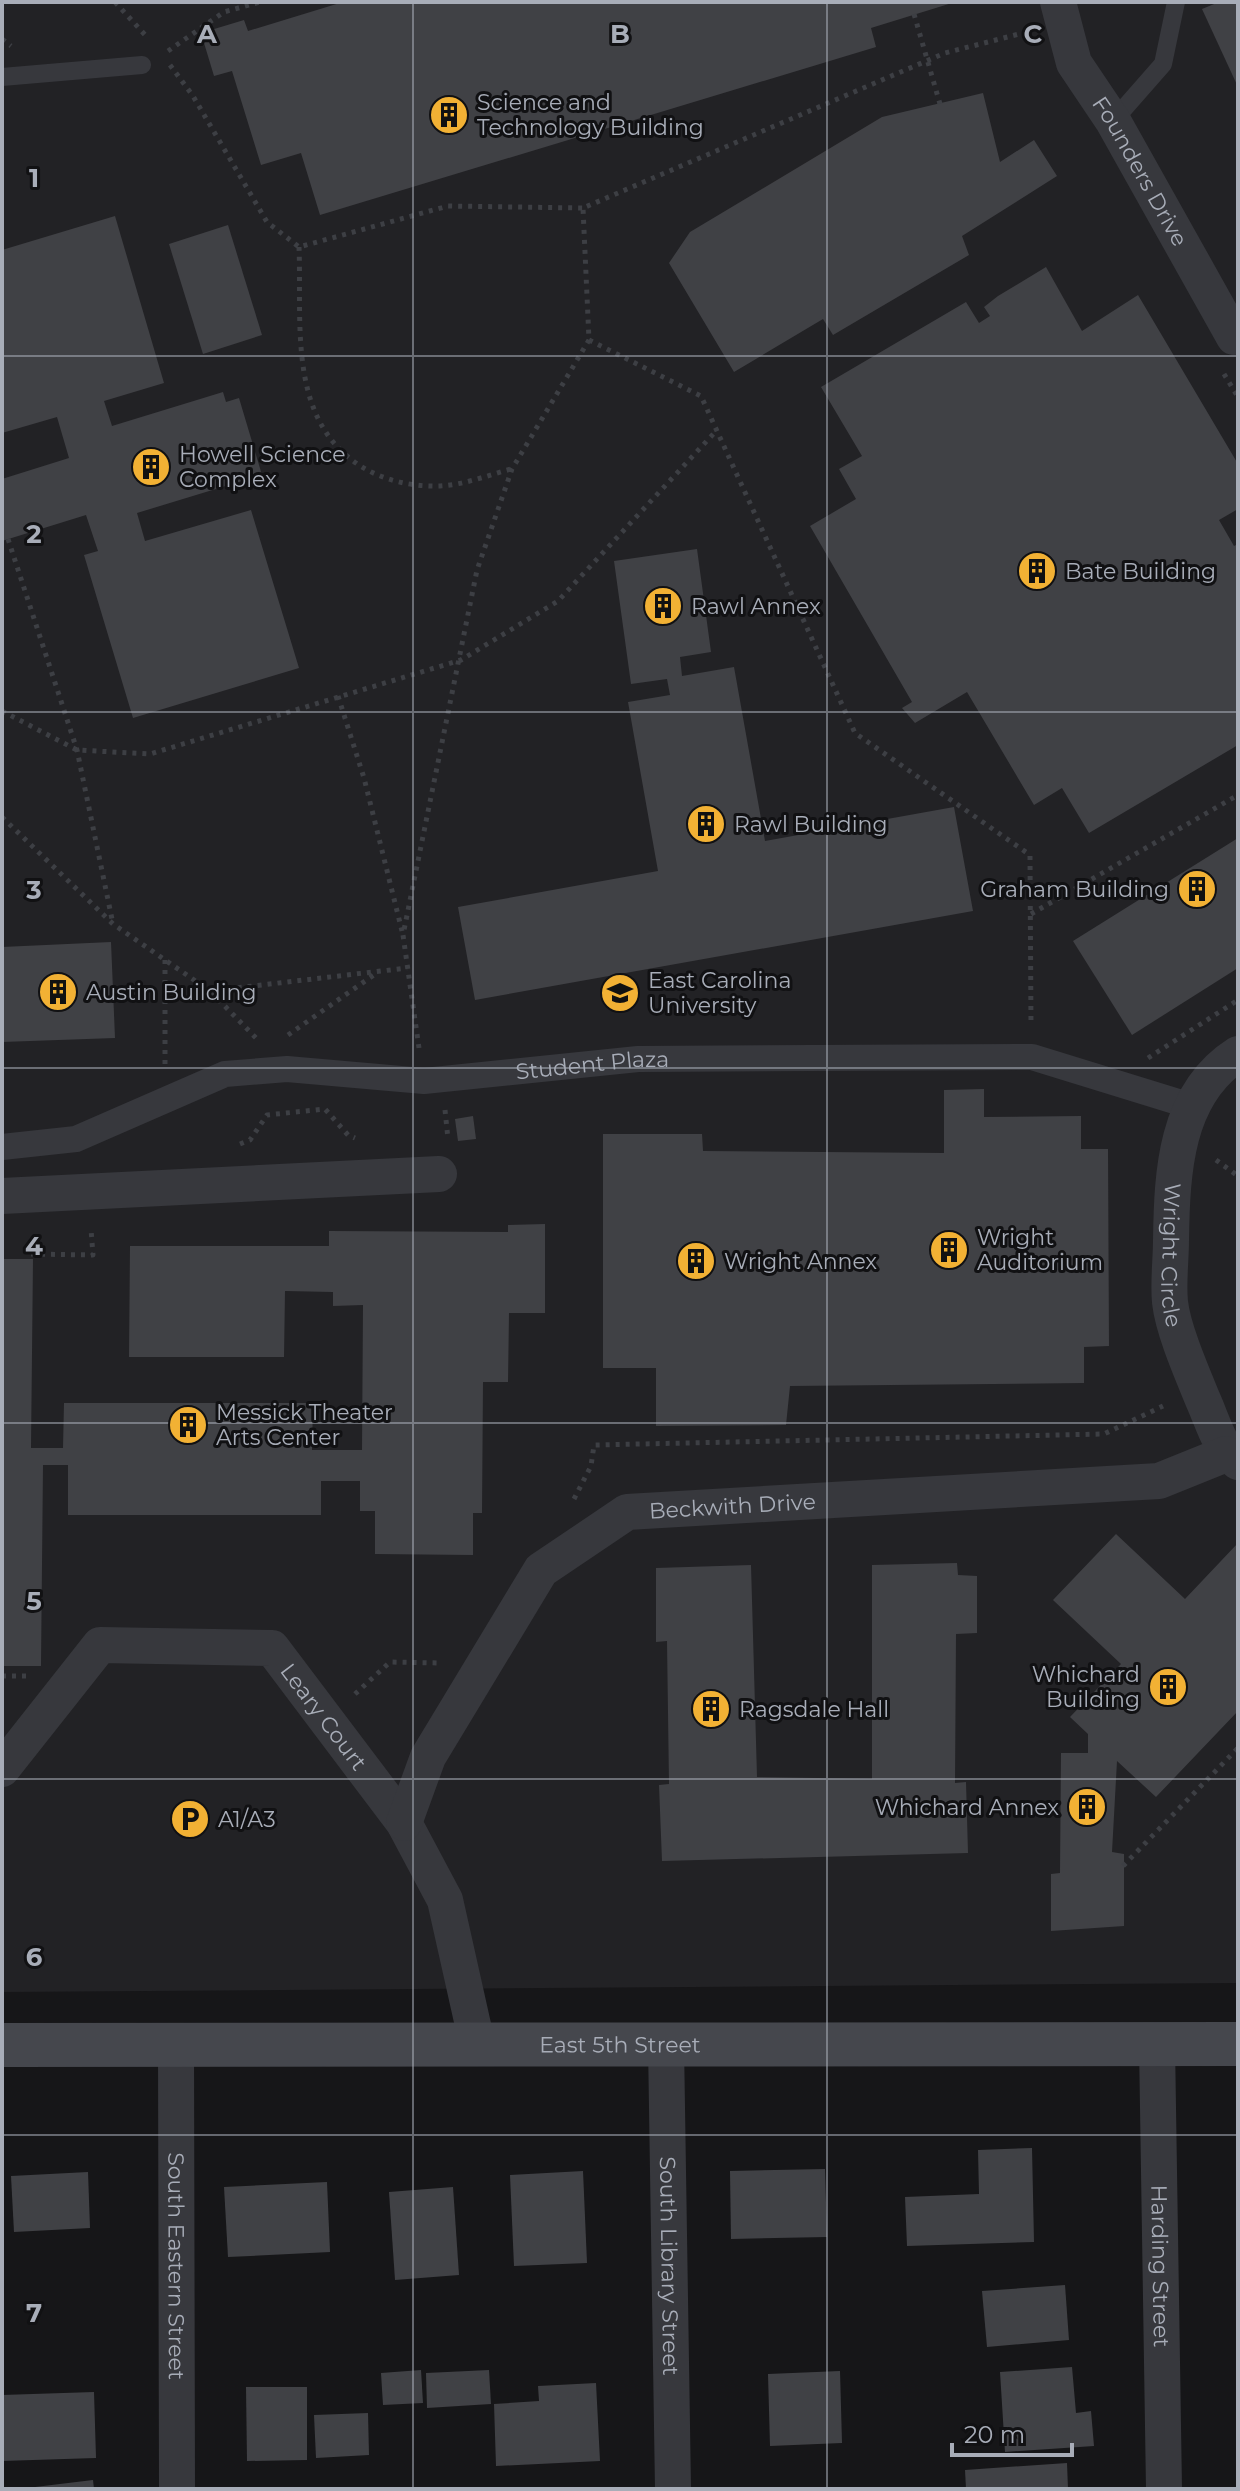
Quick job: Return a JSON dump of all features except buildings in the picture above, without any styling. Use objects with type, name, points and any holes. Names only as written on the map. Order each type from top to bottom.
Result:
[{"type":"main road","name":"East 5th Street","points":[[2,2045],[1238,2044]]},
{"type":"street","name":"Founders Drive","points":[[1058,2],[1074,63],[1113,121],[1236,337]]},
{"type":"street","name":"Wright Circle","points":[[1232,1458],[1197,1385],[1170,1303],[1172,1189],[1180,1138],[1191,1106],[1226,1062],[1238,1054]]},
{"type":"street","name":"Student Plaza","points":[[2,1147],[76,1139],[225,1074],[287,1069],[424,1081],[638,1059],[1032,1057],[1191,1106]]},
{"type":"street","points":[[2,1196],[439,1174]]},
{"type":"street","name":"Beckwith Drive","points":[[404,1823],[428,1757],[541,1570],[627,1512],[1159,1481],[1232,1458]]},
{"type":"street","name":"Leary Court","points":[[2,1769],[100,1645],[272,1648],[404,1823],[445,1900],[477,2043]]},
{"type":"street","name":"South Eastern Street","points":[[176,2044],[177,2489]]},
{"type":"street","name":"South Library Street","points":[[666,2044],[673,2489]]},
{"type":"street","name":"Harding Street","points":[[1157,2044],[1164,2489]]},
{"type":"lane","points":[[1113,121],[1163,64],[1176,2]]},
{"type":"lane","points":[[2,77],[142,65]]},
{"type":"path","points":[[115,2],[153,44]]},
{"type":"path","points":[[260,2],[224,12],[163,55],[193,96],[267,222],[299,247]]},
{"type":"path","points":[[914,14],[940,104]]},
{"type":"path","points":[[299,247],[448,206],[583,208],[945,53],[1032,31]]},
{"type":"path","points":[[403,935],[477,570],[512,469],[589,340],[583,208]]},
{"type":"path","points":[[299,247],[300,344],[310,404],[336,450],[381,479],[440,486],[512,469]]},
{"type":"path","points":[[589,340],[701,396],[855,733],[1030,855],[1032,1057]]},
{"type":"path","points":[[2,711],[77,750],[150,754],[461,660],[558,601],[717,430]]},
{"type":"path","points":[[8,539],[77,750],[113,924]]},
{"type":"path","points":[[338,696],[364,778],[403,935],[424,1081]]},
{"type":"path","points":[[1031,914],[1238,795]]},
{"type":"path","points":[[2,817],[113,924],[210,991],[260,1042]]},
{"type":"path","points":[[165,959],[165,1100]]},
{"type":"path","points":[[210,991],[407,968]]},
{"type":"path","points":[[285,1037],[379,972]]},
{"type":"path","points":[[1113,1081],[1238,1000]]},
{"type":"path","points":[[2,1676],[40,1676]]},
{"type":"path","points":[[1123,1866],[1238,1748]]},
{"type":"shaded area","name":"East Carolina University","points":[[2,2],[1238,2],[1238,1983],[2,1992]]},
{"type":"place","name":"Science and Technology Building","points":[[449,115]]},
{"type":"place","name":"Howell Science Complex","points":[[151,467]]},
{"type":"place","name":"Bate Building","points":[[1037,571]]},
{"type":"place","name":"Rawl Annex","points":[[663,606]]},
{"type":"place","name":"Rawl Building","points":[[706,824]]},
{"type":"place","name":"Graham Building","points":[[1197,889]]},
{"type":"place","name":"Austin Building","points":[[58,992]]},
{"type":"place","name":"East Carolina University","points":[[620,993]]},
{"type":"place","name":"Wright Auditorium","points":[[949,1250]]},
{"type":"place","name":"Wright Annex","points":[[696,1261]]},
{"type":"place","name":"Messick Theater Arts Center","points":[[188,1425]]},
{"type":"place","name":"Whichard Building","points":[[1168,1687]]},
{"type":"place","name":"Ragsdale Hall","points":[[711,1709]]},
{"type":"place","name":"Whichard Annex","points":[[1087,1807]]},
{"type":"place","name":"A1/A3","points":[[190,1819]]}]
